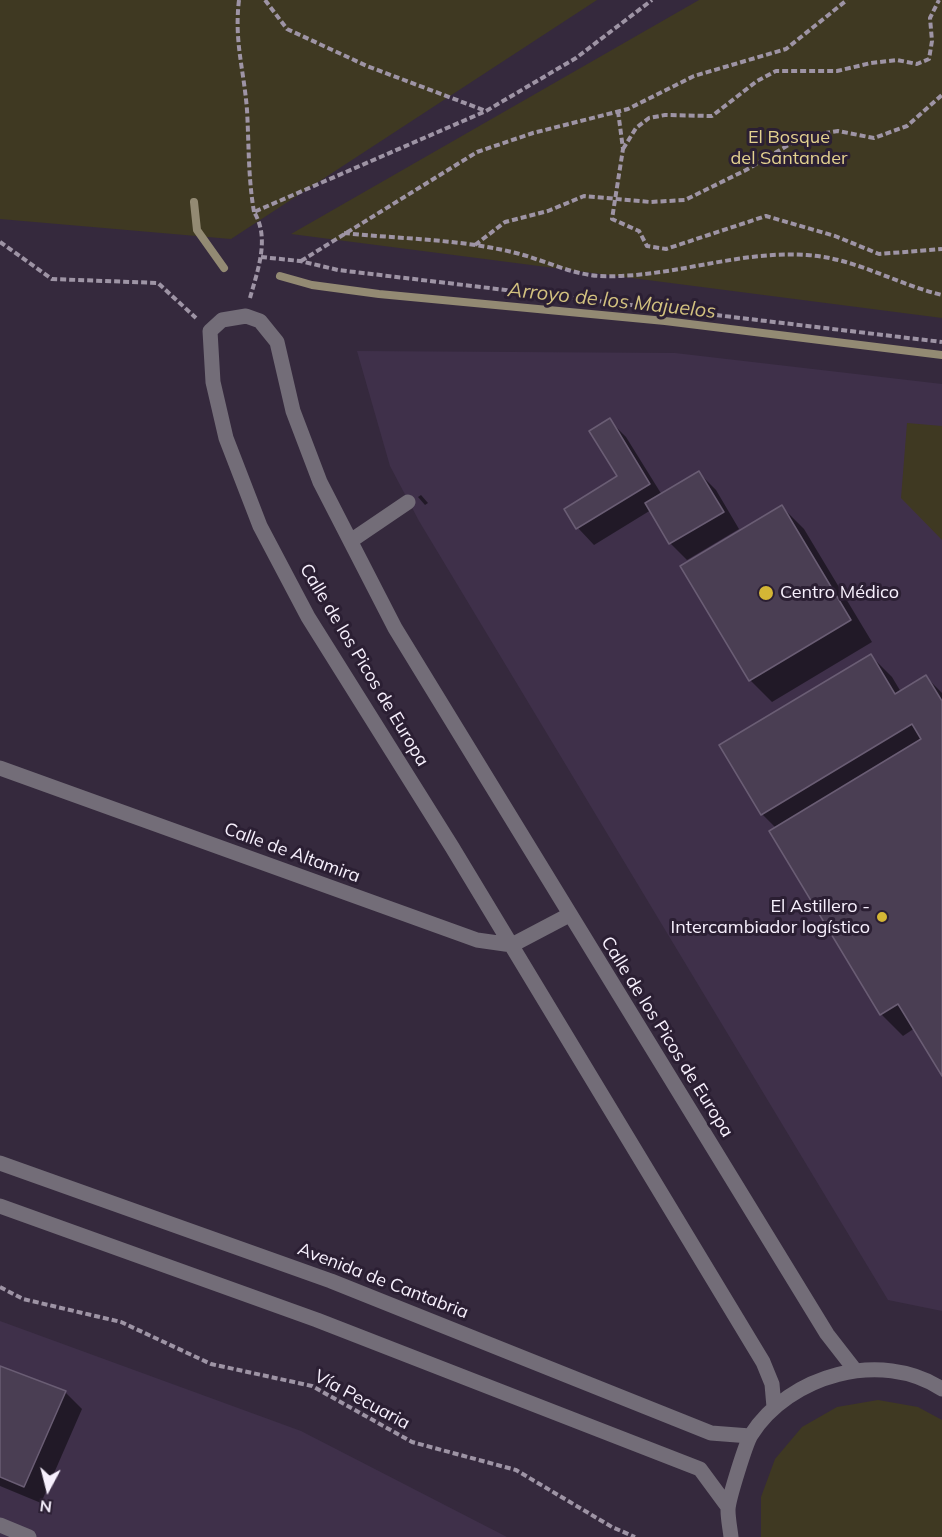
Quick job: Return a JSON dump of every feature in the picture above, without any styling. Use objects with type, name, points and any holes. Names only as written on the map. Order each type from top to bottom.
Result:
[{"type":"street","points":[[210,331],[222,320],[246,316]]},
{"type":"street","name":"Calle de los Picos de Europa","points":[[246,316],[260,321],[277,342],[293,411],[320,482],[352,540],[395,628],[827,1334],[855,1370]]},
{"type":"street","name":"Calle de los Picos de Europa","points":[[210,331],[213,382],[226,438],[261,526],[309,617],[512,945],[763,1362],[772,1384],[774,1407]]},
{"type":"street","points":[[352,540],[408,502]]},
{"type":"street","name":"Calle de Altamira","points":[[0,768],[477,940],[512,945]]},
{"type":"street","points":[[512,945],[569,915]]},
{"type":"street","name":"Avenida de Cantabria","points":[[0,1163],[331,1281],[711,1433],[750,1436]]},
{"type":"street","points":[[0,1206],[318,1320],[699,1469],[728,1508]]},
{"type":"street","points":[[731,1537],[728,1508],[750,1436],[774,1407],[812,1382],[855,1370],[895,1371],[933,1383],[942,1389]]},
{"type":"street","points":[[0,1525],[29,1537]]},
{"type":"path","points":[[239,0],[235,29],[246,110],[248,172],[254,212],[262,225],[261,256],[246,316]]},
{"type":"path","points":[[265,0],[287,29],[367,66],[486,111]]},
{"type":"path","points":[[254,212],[486,111],[576,58],[652,0]]},
{"type":"path","points":[[300,261],[477,152],[533,133],[618,111],[654,97],[694,76],[786,49],[847,0]]},
{"type":"path","points":[[623,149],[636,129],[649,118],[665,115],[712,116],[757,81],[776,71],[837,71],[871,63],[897,60],[917,64],[929,59],[933,41],[930,18],[939,0]]},
{"type":"path","points":[[475,245],[505,222],[548,211],[584,196],[650,202],[686,200],[802,137],[838,131],[874,138],[907,126],[942,95]]},
{"type":"path","points":[[618,111],[623,149],[612,219],[639,231],[647,246],[666,249],[766,216],[835,236],[879,254],[942,249]]},
{"type":"path","points":[[343,233],[475,245],[518,253],[557,267],[598,276],[657,274],[729,260],[807,255],[848,262],[942,295]]},
{"type":"path","points":[[0,242],[52,279],[158,283],[210,331]]},
{"type":"path","points":[[261,256],[300,261],[338,270],[942,342]]},
{"type":"path","name":"Vía Pecuaria","points":[[0,1287],[23,1299],[121,1322],[211,1364],[312,1386],[412,1442],[516,1470],[634,1537]]},
{"type":"shaded area","points":[[357,351],[675,353],[942,384],[942,1311],[888,1300],[419,521],[390,466]]},
{"type":"shaded area","points":[[0,1321],[301,1431],[507,1537],[0,1537]]},
{"type":"green space","points":[[0,0],[597,0],[231,239],[0,219]]},
{"type":"green space","name":"El Bosque del Santander","points":[[699,0],[942,0],[942,318],[291,234]]},
{"type":"green space","points":[[907,423],[942,426],[942,540],[901,498]]},
{"type":"green space","points":[[878,1400],[918,1407],[942,1420],[942,1537],[761,1537],[761,1497],[775,1459],[802,1427],[837,1407]]},
{"type":"building","points":[[610,418],[650,484],[576,529],[564,509],[617,476],[589,431]]},
{"type":"building","points":[[699,471],[724,512],[669,544],[645,503]]},
{"type":"building","name":"Centro Médico","points":[[782,505],[851,620],[749,681],[680,566]]},
{"type":"building","name":"El Astillero - Intercambiador logístico","points":[[871,654],[895,694],[926,675],[942,701],[942,1076],[898,1004],[880,1015],[769,831],[921,739],[912,724],[761,815],[719,745]]},
{"type":"building","points":[[0,1366],[66,1391],[24,1487],[0,1477]]},
{"type":"waterway","name":"Arroyo de los Majuelos","points":[[194,202],[197,230],[224,268]]},
{"type":"waterway","name":"Arroyo de los Majuelos","points":[[280,276],[312,285],[379,294],[665,321],[942,355]]},
{"type":"place","name":"Centro Médico","points":[[766,593]]},
{"type":"place","name":"El Astillero - Intercambiador logístico","points":[[882,917]]}]
